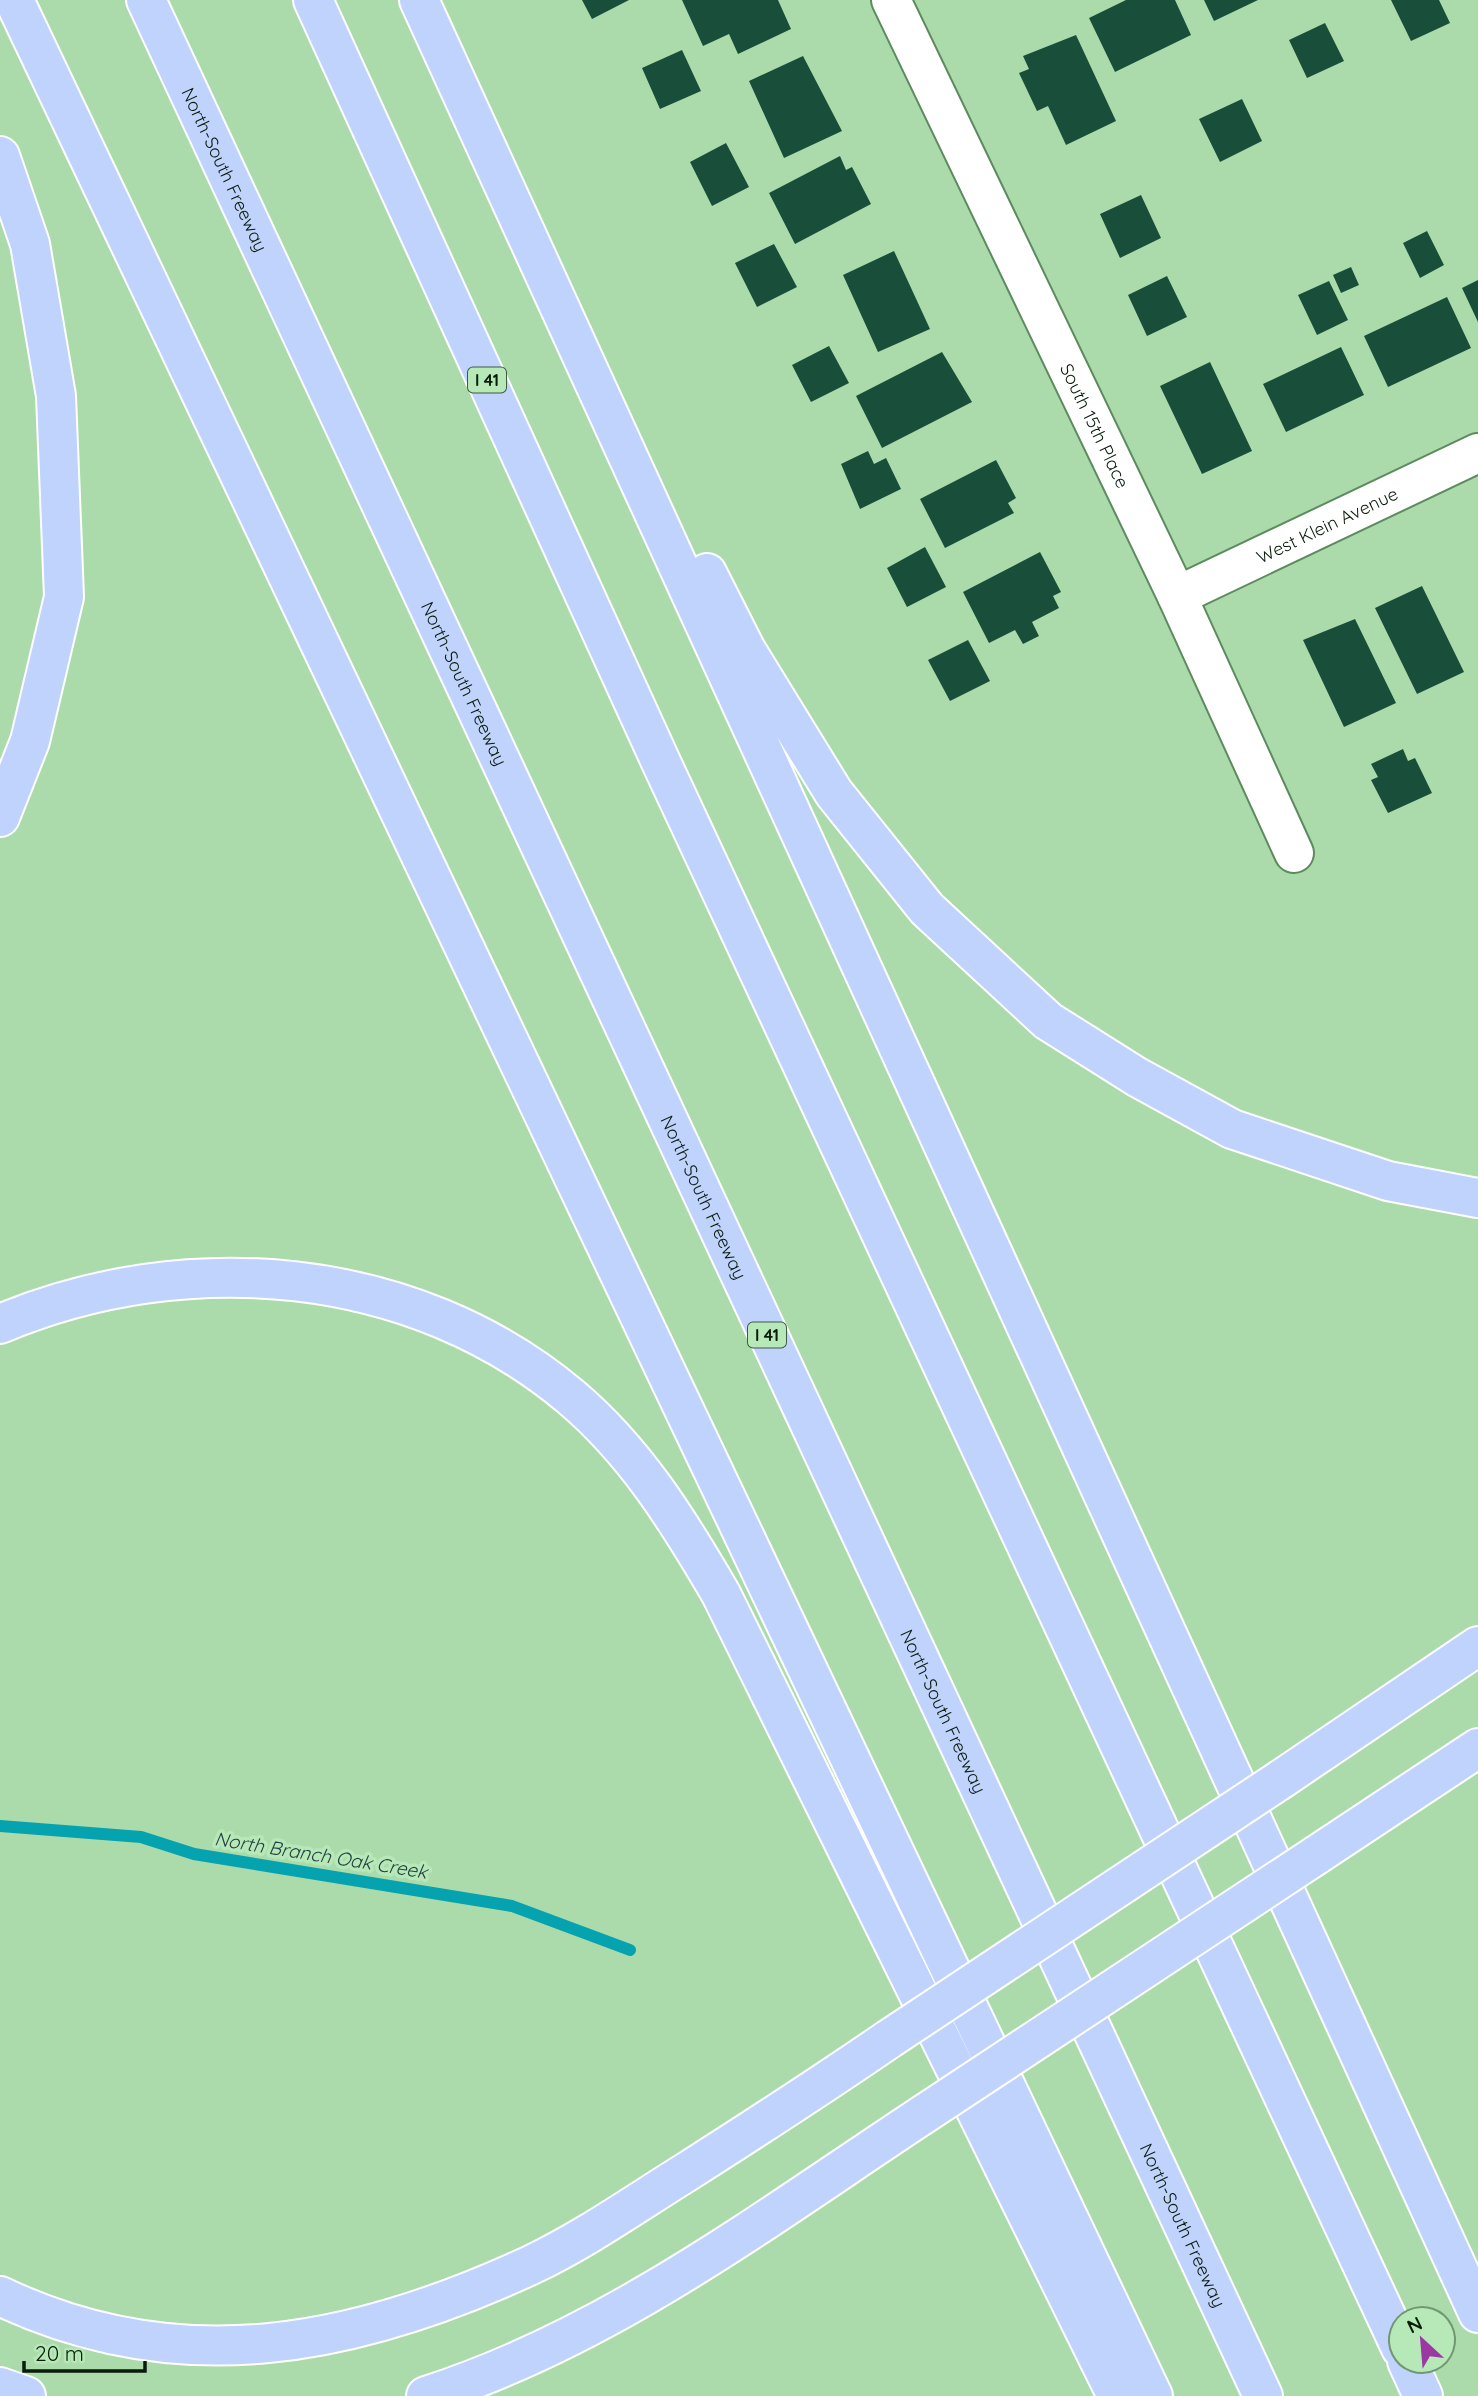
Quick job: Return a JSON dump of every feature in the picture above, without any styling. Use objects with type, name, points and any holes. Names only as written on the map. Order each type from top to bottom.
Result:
[{"type":"highway","points":[[14,0],[1153,2396]]},
{"type":"highway","name":"North-South Freeway","points":[[146,0],[1263,2396]]},
{"type":"highway","name":"I 41","points":[[313,0],[660,761],[1387,2318]]},
{"type":"highway","points":[[419,0],[1478,2313]]},
{"type":"highway","points":[[449,64],[746,650],[834,793],[927,909],[1048,1021],[1137,1077],[1232,1129],[1388,1181],[1478,1198]]},
{"type":"highway","points":[[0,156],[30,244],[57,396],[64,597],[30,741],[0,817]]},
{"type":"highway","points":[[0,1324],[40,1307],[112,1288],[178,1278],[252,1277],[328,1284],[410,1307],[501,1347],[571,1397],[624,1449],[670,1506],[722,1594],[1117,2396]]},
{"type":"highway","points":[[0,2296],[99,2334],[181,2346],[260,2347],[348,2332],[434,2306],[533,2264],[772,2118],[1478,1646]]},
{"type":"highway","points":[[426,2396],[539,2351],[625,2307],[924,2114],[1478,1748]]},
{"type":"highway","points":[[1413,2375],[1423,2396]]},
{"type":"highway","points":[[0,2387],[26,2396]]},
{"type":"street","name":"South 15th Place","points":[[891,0],[1177,596],[1294,853]]},
{"type":"street","name":"West Klein Avenue","points":[[1177,596],[1478,453]]},
{"type":"building","points":[[582,0],[629,0],[592,19]]},
{"type":"building","points":[[682,0],[778,0],[791,29],[738,54],[729,34],[703,46]]},
{"type":"building","points":[[1126,0],[1175,0],[1191,35],[1115,72],[1089,18]]},
{"type":"building","points":[[1204,0],[1258,0],[1214,21]]},
{"type":"building","points":[[1391,0],[1439,0],[1450,23],[1411,41]]},
{"type":"building","points":[[1325,23],[1344,61],[1307,78],[1289,40]]},
{"type":"building","points":[[1076,35],[1116,121],[1066,145],[1048,106],[1037,111],[1019,73],[1029,69],[1023,56]]},
{"type":"building","points":[[682,50],[701,91],[660,109],[642,68]]},
{"type":"building","points":[[803,56],[842,131],[784,158],[749,81]]},
{"type":"building","points":[[1242,99],[1262,141],[1220,162],[1199,119]]},
{"type":"building","points":[[726,143],[749,187],[712,206],[690,162]]},
{"type":"building","points":[[840,156],[846,170],[852,167],[871,204],[795,244],[769,193]]},
{"type":"building","points":[[1141,195],[1161,238],[1120,258],[1100,214]]},
{"type":"building","points":[[1427,231],[1444,265],[1420,278],[1403,243]]},
{"type":"building","points":[[774,244],[797,287],[757,307],[735,263]]},
{"type":"building","points":[[894,251],[930,329],[878,352],[843,275]]},
{"type":"building","points":[[1351,267],[1359,285],[1341,293],[1333,275]]},
{"type":"building","points":[[1167,276],[1187,317],[1147,336],[1128,295]]},
{"type":"building","points":[[1478,280],[1478,322],[1462,288]]},
{"type":"building","points":[[1329,281],[1348,320],[1317,335],[1298,295]]},
{"type":"building","points":[[1447,297],[1471,348],[1388,387],[1364,336]]},
{"type":"building","points":[[829,346],[849,383],[811,402],[792,365]]},
{"type":"building","points":[[1341,347],[1364,395],[1286,432],[1263,384]]},
{"type":"building","points":[[942,352],[972,402],[882,448],[856,396]]},
{"type":"building","points":[[1210,362],[1252,451],[1202,474],[1160,386]]},
{"type":"building","points":[[868,451],[874,464],[886,458],[901,489],[860,509],[841,464]]},
{"type":"building","points":[[996,460],[1016,498],[1008,503],[1014,513],[945,548],[920,499]]},
{"type":"building","points":[[925,547],[946,587],[907,607],[887,568]]},
{"type":"building","points":[[1040,552],[1061,592],[1053,596],[1059,608],[1032,622],[1039,636],[1023,644],[1015,630],[989,643],[963,592]]},
{"type":"building","points":[[1422,586],[1464,672],[1417,694],[1375,608]]},
{"type":"building","points":[[1355,619],[1396,703],[1344,727],[1303,640]]},
{"type":"building","points":[[968,640],[990,681],[950,701],[928,660]]},
{"type":"building","points":[[1403,749],[1408,761],[1415,758],[1432,793],[1388,813],[1371,780],[1378,777],[1371,764]]},
{"type":"waterway","name":"North Branch Oak Creek","points":[[0,1826],[141,1837],[194,1854],[512,1906],[630,1950]]}]
